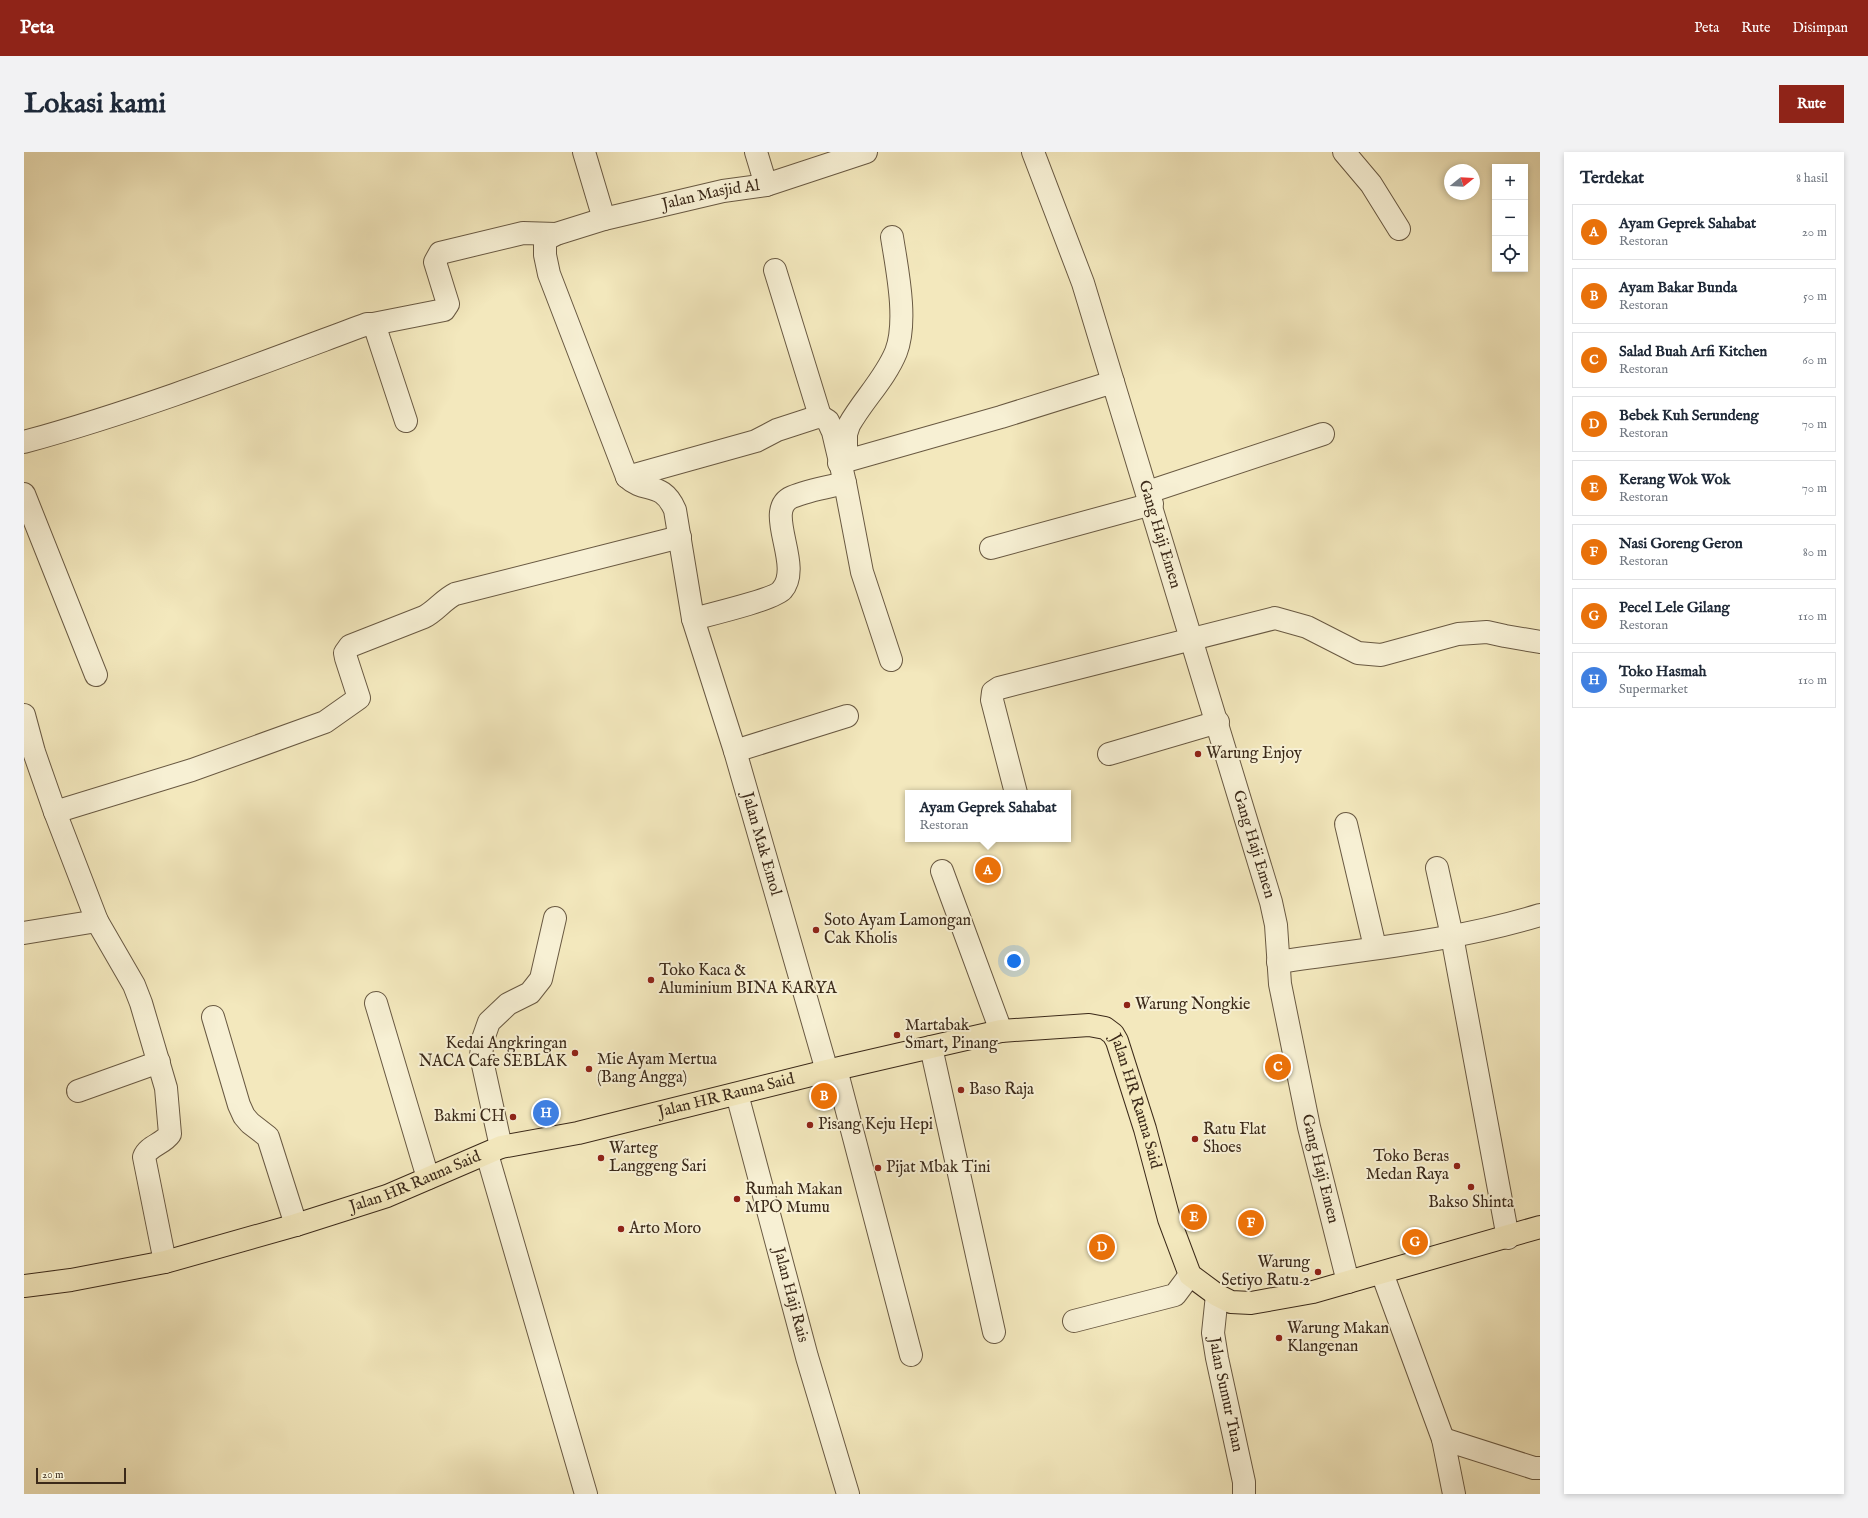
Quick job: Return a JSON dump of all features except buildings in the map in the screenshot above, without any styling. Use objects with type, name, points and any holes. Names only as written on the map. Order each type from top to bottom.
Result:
[{"type":"main road","name":"Jalan HR Rauna Said","points":[[24,1286],[71,1280],[165,1262],[296,1225],[387,1196],[494,1150],[578,1133],[831,1070],[1001,1031],[1089,1025],[1105,1028],[1114,1034],[1118,1041],[1145,1129],[1168,1219],[1190,1274]]},
{"type":"main road","points":[[1190,1274],[1217,1295],[1232,1302],[1251,1303],[1313,1292],[1540,1228]]},
{"type":"street","points":[[584,152],[604,219]]},
{"type":"street","points":[[756,152],[766,185]]},
{"type":"street","name":"Jalan Masjid Al","points":[[373,324],[444,310],[448,304],[435,262],[437,255],[440,253],[517,234],[556,234],[604,219],[723,191],[766,185],[866,152]]},
{"type":"street","name":"Gang Haji Emen","points":[[1034,152],[1083,283],[1193,639],[1271,902],[1276,925],[1280,984],[1310,1127],[1348,1282]]},
{"type":"street","points":[[1344,152],[1371,184],[1399,229]]},
{"type":"street","points":[[556,234],[547,239],[545,245],[545,255],[549,274],[627,477],[756,441],[777,430],[820,416]]},
{"type":"street","points":[[843,468],[846,434],[849,425],[888,368],[899,342],[902,302],[892,236]]},
{"type":"street","points":[[775,270],[820,416],[828,421],[833,432],[843,468],[862,572],[891,660]]},
{"type":"street","points":[[24,442],[79,427],[144,406],[367,324],[373,324],[375,327],[406,421]]},
{"type":"street","points":[[693,619],[768,597],[782,591],[788,579],[789,564],[780,516],[783,504],[791,497],[843,468],[1113,382]]},
{"type":"street","points":[[991,548],[1150,498],[1323,434]]},
{"type":"street","name":"Jalan Mak Emol","points":[[627,477],[633,483],[658,489],[666,495],[675,510],[693,619],[831,1070],[911,1355]]},
{"type":"street","points":[[24,494],[96,675]]},
{"type":"street","points":[[55,812],[192,770],[325,722],[359,698],[345,653],[350,646],[424,617],[433,612],[455,594],[680,537]]},
{"type":"street","points":[[1015,790],[992,700],[993,692],[1000,688],[1275,618],[1307,626],[1358,653],[1381,655],[1458,634],[1487,632],[1540,642]]},
{"type":"street","points":[[24,715],[29,753],[55,812],[97,921],[134,985],[166,1088],[170,1134],[167,1138],[146,1152],[144,1157],[144,1164],[165,1262]]},
{"type":"street","points":[[734,751],[847,716]]},
{"type":"street","points":[[1109,754],[1218,722]]},
{"type":"street","points":[[1346,824],[1375,947]]},
{"type":"street","points":[[1437,868],[1452,936],[1508,1238]]},
{"type":"street","points":[[942,871],[1001,1031]]},
{"type":"street","points":[[1278,962],[1375,947],[1426,942],[1504,926],[1540,915]]},
{"type":"street","points":[[554,918],[541,978],[530,993],[508,1004],[489,1022],[483,1039],[482,1056],[494,1150],[586,1494]]},
{"type":"street","points":[[24,933],[97,921]]},
{"type":"street","points":[[376,1003],[428,1178]]},
{"type":"street","points":[[213,1017],[239,1105],[244,1116],[250,1123],[268,1137],[296,1225]]},
{"type":"street","points":[[931,1047],[994,1332]]},
{"type":"street","points":[[78,1091],[159,1062]]},
{"type":"street","name":"Jalan Haji Rais","points":[[737,1094],[807,1357],[848,1494]]},
{"type":"street","points":[[1382,1273],[1443,1439],[1454,1494]]},
{"type":"street","points":[[1074,1321],[1175,1295],[1190,1274]]},
{"type":"street","name":"Jalan Sumur Tuan","points":[[1217,1295],[1213,1333],[1244,1482],[1244,1494]]},
{"type":"street","points":[[1443,1439],[1534,1468],[1540,1468]]},
{"type":"place","name":"Warung Enjoy","points":[[1198,754]]},
{"type":"place","name":"Ayam Geprek Sahabat","points":[[988,870]]},
{"type":"place","name":"Soto Ayam Lamongan Cak Kholis","points":[[816,930]]},
{"type":"place","name":"Toko Kaca & Aluminium BINA KARYA","points":[[651,980]]},
{"type":"place","name":"Warung Nongkie","points":[[1127,1005]]},
{"type":"place","name":"Martabak Smart, Pinang","points":[[897,1035]]},
{"type":"place","name":"Kedai Angkringan NACA Cafe SEBLAK","points":[[575,1053]]},
{"type":"place","name":"Salad Buah Arfi Kitchen","points":[[1278,1067]]},
{"type":"place","name":"Mie Ayam Mertua (Bang Angga)","points":[[589,1069]]},
{"type":"place","name":"Baso Raja","points":[[961,1090]]},
{"type":"place","name":"Ayam Bakar Bunda","points":[[824,1096]]},
{"type":"place","name":"Toko Hasmah","points":[[546,1113]]},
{"type":"place","name":"Bakmi CH","points":[[513,1117]]},
{"type":"place","name":"Pisang Keju Hepi","points":[[810,1125]]},
{"type":"place","name":"Ratu Flat Shoes","points":[[1195,1139]]},
{"type":"place","name":"Warteg Langgeng Sari","points":[[601,1158]]},
{"type":"place","name":"Toko Beras Medan Raya","points":[[1457,1166]]},
{"type":"place","name":"Pijat Mbak Tini","points":[[878,1168]]},
{"type":"place","name":"Bakso Shinta","points":[[1471,1187]]},
{"type":"place","name":"Rumah Makan MPO Mumu","points":[[737,1199]]},
{"type":"place","name":"Kerang Wok Wok","points":[[1194,1217]]},
{"type":"place","name":"Nasi Goreng Geron","points":[[1251,1223]]},
{"type":"place","name":"Arto Moro","points":[[621,1229]]},
{"type":"place","name":"Pecel Lele Gilang","points":[[1415,1242]]},
{"type":"place","name":"Bebek Kuh Serundeng","points":[[1102,1247]]},
{"type":"place","name":"Warung Setiyo Ratu 2","points":[[1318,1272]]},
{"type":"place","name":"Warung Makan Klangenan","points":[[1279,1338]]}]
